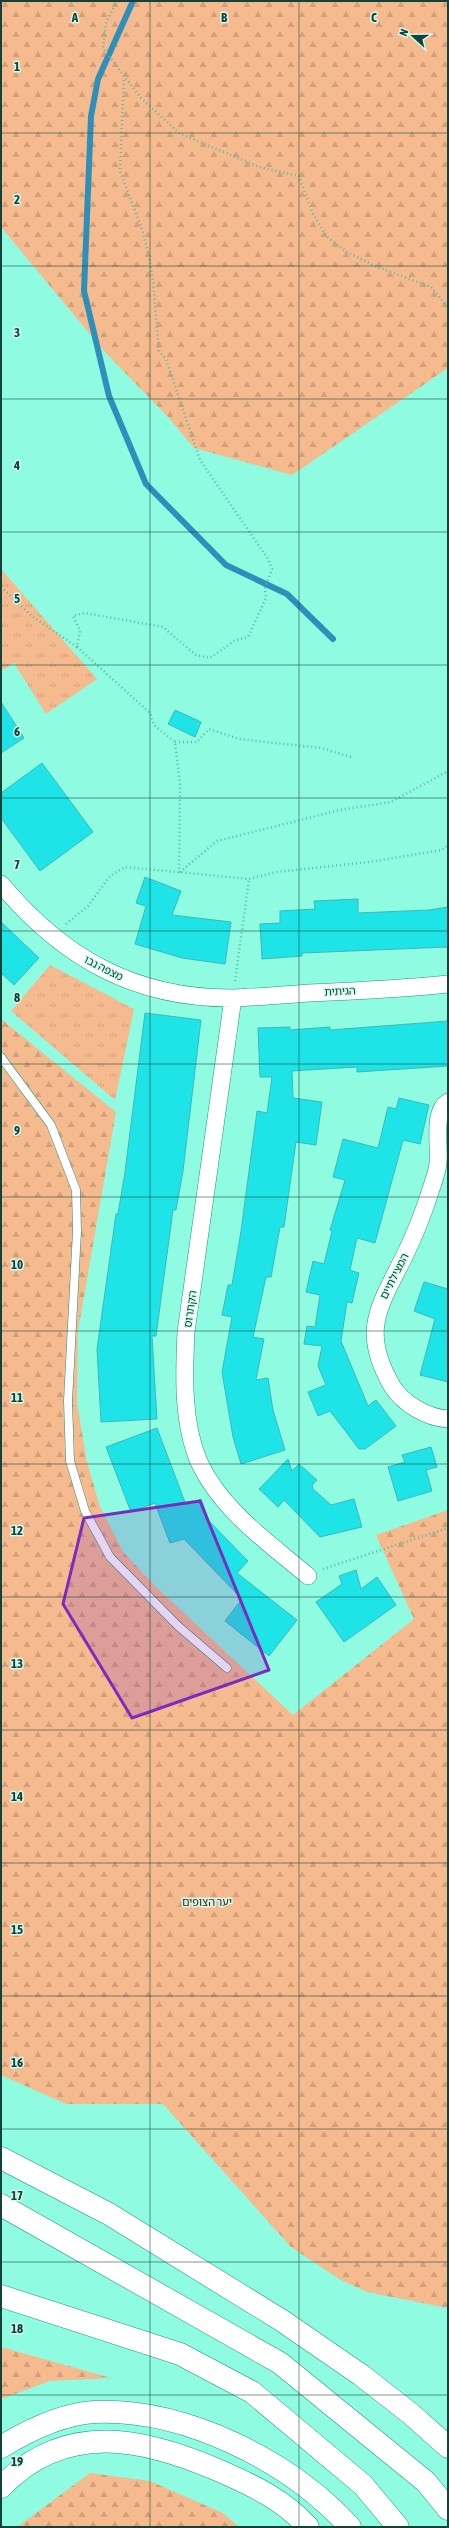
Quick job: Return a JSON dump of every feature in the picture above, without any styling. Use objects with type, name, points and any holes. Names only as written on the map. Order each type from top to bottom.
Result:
[{"type":"main road","points":[[1,2158],[108,2214],[281,2320],[412,2414],[448,2447]]},
{"type":"main road","points":[[1,2205],[280,2363],[426,2482],[448,2509]]},
{"type":"main road","points":[[1,2296],[180,2354],[252,2392],[363,2485],[398,2527]]},
{"type":"main road","points":[[1,2447],[39,2426],[67,2417],[94,2412],[167,2420],[205,2432],[264,2459],[307,2487],[350,2527]]},
{"type":"main road","points":[[1,2487],[50,2452],[80,2442],[124,2440],[156,2447],[197,2461],[258,2487],[298,2516],[308,2527]]},
{"type":"street","name":"מצפה נבו","points":[[1,884],[27,915],[52,936],[84,959],[113,974],[147,987],[233,998]]},
{"type":"street","name":"הגיתית","points":[[233,998],[448,984]]},
{"type":"street","name":"הקתרוס","points":[[233,998],[186,1332],[184,1366],[186,1401],[191,1435],[199,1462],[216,1490],[234,1511],[308,1576]]},
{"type":"street","name":"המצילתיים","points":[[448,1102],[439,1116],[438,1164],[430,1193],[418,1229],[379,1306],[374,1325],[376,1349],[383,1371],[397,1394],[419,1410],[448,1419]]},
{"type":"lane","points":[[1,1057],[51,1125],[76,1190],[77,1231],[68,1401],[70,1460],[85,1511],[110,1557],[178,1626],[227,1668]]},
{"type":"path","points":[[117,1],[106,23],[103,48],[141,98],[178,133],[259,167],[299,176],[313,214],[327,237],[347,252],[375,266],[431,287],[448,308]]},
{"type":"path","points":[[77,647],[80,632],[73,616],[85,613],[163,627],[196,655],[210,658],[234,641],[248,637],[266,598],[265,588],[272,569],[254,535],[238,516],[200,460],[166,360],[158,351],[153,281],[149,257],[142,229],[120,171],[124,77]]},
{"type":"path","points":[[1,587],[33,617],[77,647],[150,713],[154,726],[175,742],[197,742],[209,729],[239,739],[321,748],[351,757]]},
{"type":"path","points":[[175,742],[180,784],[179,872]]},
{"type":"path","points":[[179,872],[217,841],[340,810],[391,802],[448,771]]},
{"type":"path","points":[[52,936],[88,906],[110,876],[125,867],[249,879],[277,872],[369,862],[442,850],[448,845]]},
{"type":"path","points":[[233,998],[249,879]]},
{"type":"path","points":[[308,1576],[329,1566],[448,1528]]},
{"type":"highlighted area","points":[[200,1501],[269,1670],[132,1718],[63,1604],[84,1518]]},
{"type":"green space","points":[[1,1],[448,1],[448,368],[292,475],[194,448],[168,417],[103,350],[1,227]]},
{"type":"green space","points":[[1,569],[97,679],[46,714],[14,663],[1,671]]},
{"type":"green space","points":[[50,965],[134,1009],[115,1100],[11,1011]]},
{"type":"green space","name":"יער הצופים","points":[[1,1019],[116,1112],[78,1331],[77,1403],[87,1462],[100,1507],[123,1552],[155,1586],[293,1715],[414,1619],[376,1535],[448,1510],[448,2308],[367,2292],[341,2280],[291,2247],[163,2104],[66,2104],[1,2075]]},
{"type":"green space","points":[[1,2347],[111,2378],[50,2381],[1,2399]]},
{"type":"green space","points":[[90,2473],[150,2481],[223,2513],[239,2527],[17,2527]]},
{"type":"building","points":[[1,702],[24,738],[1,753]]},
{"type":"building","points":[[175,710],[201,722],[195,737],[168,724]]},
{"type":"building","points":[[42,763],[93,832],[40,871],[1,818],[1,793]]},
{"type":"building","points":[[145,877],[181,891],[172,915],[231,922],[225,964],[182,958],[135,944],[146,906],[136,903]]},
{"type":"building","points":[[358,899],[358,913],[429,910],[448,907],[448,947],[302,953],[302,956],[262,959],[260,924],[280,923],[280,911],[315,909],[314,901]]},
{"type":"building","points":[[1,922],[39,958],[14,985],[1,973]]},
{"type":"building","points":[[145,1013],[201,1020],[183,1171],[176,1210],[173,1210],[156,1336],[152,1336],[157,1419],[101,1422],[97,1349],[116,1214],[118,1214],[125,1172]]},
{"type":"building","points":[[448,1021],[448,1066],[357,1072],[357,1067],[292,1071],[293,1098],[322,1102],[316,1145],[296,1142],[284,1227],[280,1227],[271,1277],[266,1277],[253,1337],[264,1339],[256,1380],[268,1378],[273,1410],[285,1450],[241,1464],[233,1437],[222,1372],[232,1317],[222,1315],[228,1285],[232,1285],[241,1231],[257,1111],[267,1113],[272,1077],[260,1077],[258,1028],[290,1027],[290,1030],[330,1027],[330,1030]]},
{"type":"building","points":[[399,1098],[429,1105],[420,1144],[403,1140],[375,1243],[357,1238],[350,1270],[359,1273],[352,1303],[347,1302],[341,1341],[368,1406],[376,1400],[396,1426],[365,1449],[359,1449],[330,1411],[318,1416],[308,1392],[326,1385],[318,1366],[322,1346],[304,1344],[307,1326],[315,1327],[320,1295],[306,1292],[313,1261],[324,1264],[332,1231],[330,1230],[345,1180],[333,1177],[343,1139],[378,1148],[388,1107],[396,1109]]},
{"type":"building","points":[[424,1282],[448,1289],[448,1382],[420,1375],[435,1319],[414,1311]]},
{"type":"building","points":[[157,1428],[186,1505],[201,1499],[209,1521],[248,1561],[237,1573],[297,1620],[269,1656],[225,1621],[242,1599],[184,1539],[170,1543],[155,1503],[131,1512],[106,1447]]},
{"type":"building","points":[[431,1447],[437,1467],[426,1470],[432,1491],[398,1501],[388,1467],[405,1462],[402,1455]]},
{"type":"building","points":[[288,1459],[292,1471],[299,1464],[317,1480],[312,1485],[313,1489],[331,1505],[354,1499],[362,1527],[320,1537],[284,1500],[278,1507],[259,1489]]},
{"type":"building","points":[[356,1570],[361,1589],[377,1577],[396,1605],[344,1642],[316,1602],[342,1584],[339,1576]]},
{"type":"waterway","points":[[133,1],[98,79],[91,116],[84,291],[109,396],[146,484],[226,565],[287,594],[333,639]]}]
